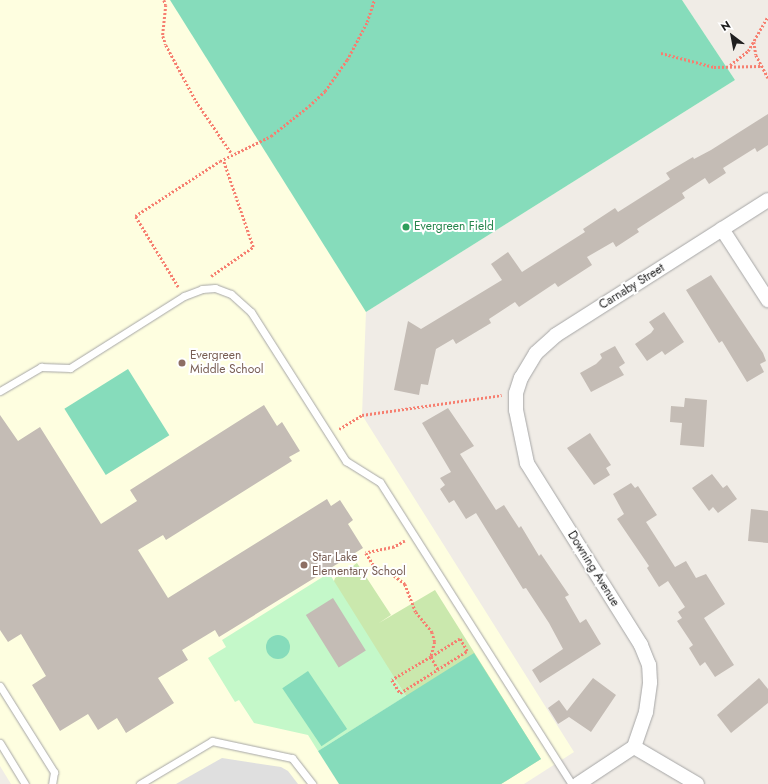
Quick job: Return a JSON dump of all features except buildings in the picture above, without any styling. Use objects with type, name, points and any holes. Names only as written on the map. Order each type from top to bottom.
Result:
[{"type":"street","name":"Carnaby Street","points":[[516,393],[521,378],[536,354],[556,335],[768,200]]},
{"type":"street","points":[[722,229],[768,300]]},
{"type":"street","name":"Downing Avenue","points":[[516,393],[516,410],[527,463],[641,645],[649,665],[650,682],[646,712],[634,747]]},
{"type":"street","points":[[578,784],[634,747],[697,784]]},
{"type":"lane","points":[[0,391],[41,367],[70,368],[184,296],[202,289],[214,288],[231,294],[243,303],[346,461],[380,482],[572,784]]},
{"type":"lane","points":[[0,686],[54,772],[52,784]]},
{"type":"lane","points":[[140,784],[212,741],[292,758],[312,784]]},
{"type":"lane","points":[[0,743],[25,784]]},
{"type":"path","points":[[164,0],[166,5],[163,36],[166,45],[196,101],[232,154]]},
{"type":"path","points":[[184,296],[135,216],[232,154],[282,129],[325,91],[357,42],[374,0]]},
{"type":"path","points":[[728,66],[743,56],[754,41],[768,16]]},
{"type":"path","points":[[754,41],[756,55],[768,78]]},
{"type":"path","points":[[661,53],[714,67],[761,66]]},
{"type":"path","points":[[202,289],[208,278],[253,247],[223,160]]},
{"type":"path","points":[[330,435],[362,415],[516,393]]},
{"type":"path","points":[[414,535],[394,547],[366,553],[374,566],[391,573],[407,588],[416,612],[432,632],[435,642],[431,657],[438,669]]},
{"type":"path","points":[[460,639],[467,651],[400,693],[392,680],[431,657],[460,639]]},
{"type":"shaded area","name":"Evergreen Middle School","points":[[0,0],[682,0],[735,80],[366,312],[362,415],[574,752],[524,784],[11,784],[0,766]]},
{"type":"shaded area","points":[[222,758],[281,767],[288,771],[298,784],[176,784]]},
{"type":"green space","name":"Evergreen Field","points":[[170,0],[682,0],[735,80],[366,312]]},
{"type":"green space","points":[[128,369],[169,435],[106,475],[64,409]]},
{"type":"green space","points":[[357,563],[391,615],[379,623],[435,590],[541,759],[501,784],[339,784],[406,696],[333,584],[335,578]]},
{"type":"green space","points":[[329,573],[406,696],[318,751],[308,735],[254,723],[239,700],[235,702],[208,658],[226,647],[222,640]]},
{"type":"green space","points":[[278,635],[287,638],[290,647],[287,656],[278,659],[269,656],[266,647],[269,638]]},
{"type":"green space","points":[[474,653],[541,759],[501,784],[339,784],[318,751]]},
{"type":"green space","points":[[308,671],[347,729],[321,746],[282,688]]},
{"type":"place","name":"Evergreen Field","points":[[406,227]]},
{"type":"place","name":"Evergreen Middle School","points":[[182,363]]},
{"type":"place","name":"Star Lake Elementary School","points":[[304,565]]}]
